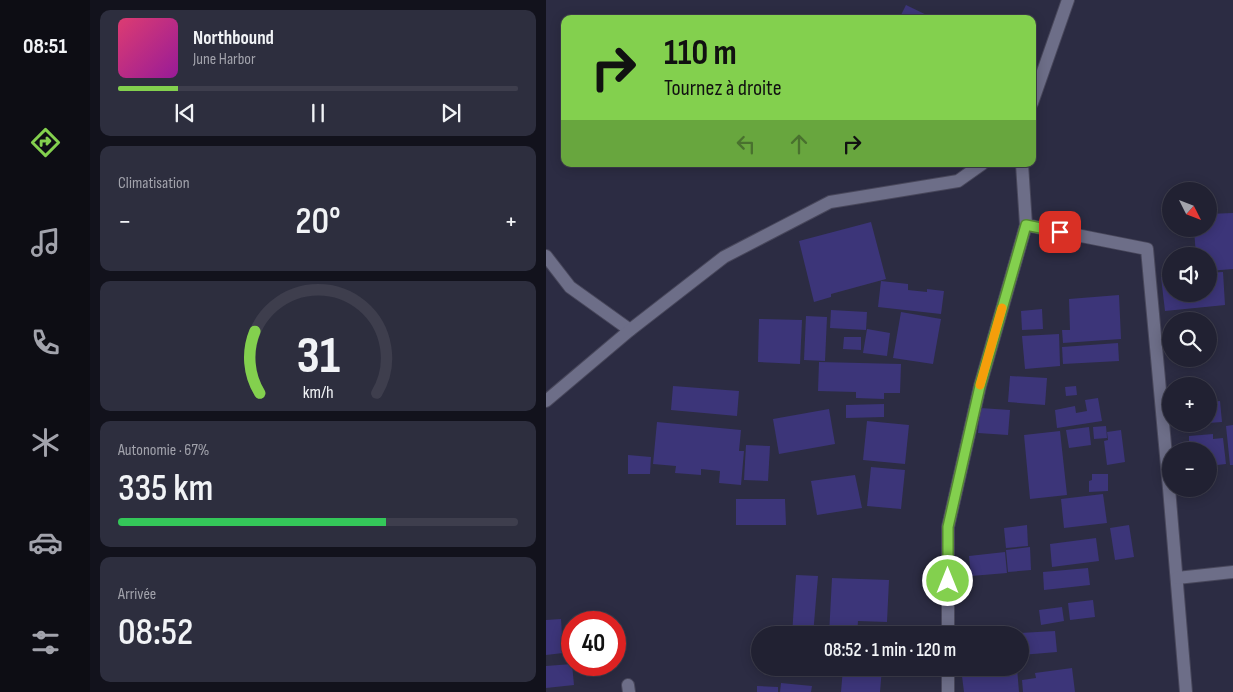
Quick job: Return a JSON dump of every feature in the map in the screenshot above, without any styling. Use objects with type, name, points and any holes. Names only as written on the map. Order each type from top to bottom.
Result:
[{"type":"street","points":[[1036,92],[1068,0]]},
{"type":"street","points":[[546,401],[630,330],[724,258],[830,202],[958,181],[978,167]]},
{"type":"street","points":[[948,626],[948,527],[980,386],[1026,225],[1022,167]]},
{"type":"street","points":[[1026,225],[1147,249],[1186,692]]},
{"type":"street","points":[[546,256],[570,287],[630,330]]},
{"type":"street","points":[[1177,578],[1233,572]]},
{"type":"street","points":[[948,676],[948,692]]},
{"type":"building","points":[[906,5],[927,15],[901,15]]},
{"type":"building","points":[[1233,213],[1233,269],[1217,270],[1217,247],[1195,247],[1195,238],[1217,238],[1217,214]]},
{"type":"building","points":[[871,222],[886,279],[831,294],[831,297],[814,302],[799,241]]},
{"type":"building","points":[[1217,272],[1223,272],[1225,305],[1165,311],[1164,302],[1217,302]]},
{"type":"building","points":[[881,281],[908,284],[908,290],[927,292],[927,289],[944,291],[941,314],[878,307]]},
{"type":"building","points":[[1119,295],[1121,339],[1063,343],[1062,330],[1070,330],[1069,299]]},
{"type":"building","points":[[1042,309],[1043,329],[1022,330],[1021,311]]},
{"type":"building","points":[[831,310],[867,312],[866,330],[830,328]]},
{"type":"building","points":[[901,312],[941,319],[933,364],[893,358]]},
{"type":"building","points":[[806,316],[827,317],[825,361],[804,360]]},
{"type":"building","points":[[759,319],[802,320],[800,364],[758,362]]},
{"type":"building","points":[[867,329],[890,333],[887,356],[863,353]]},
{"type":"building","points":[[1059,334],[1060,366],[1025,369],[1022,336]]},
{"type":"building","points":[[844,337],[861,337],[861,350],[843,349]]},
{"type":"building","points":[[1118,343],[1119,361],[1063,364],[1062,347]]},
{"type":"building","points":[[819,362],[901,364],[900,393],[884,393],[884,399],[856,398],[856,392],[818,391]]},
{"type":"building","points":[[1010,376],[1047,378],[1045,405],[1008,402]]},
{"type":"building","points":[[673,386],[739,391],[737,416],[671,410]]},
{"type":"building","points":[[1076,386],[1077,395],[1066,396],[1065,387]]},
{"type":"building","points":[[1098,398],[1102,421],[1057,428],[1055,410],[1075,406],[1076,413],[1087,411],[1085,400]]},
{"type":"building","points":[[1217,401],[1220,401],[1222,422],[1217,422]]},
{"type":"building","points":[[884,404],[884,417],[846,418],[846,405]]},
{"type":"building","points":[[980,408],[1010,410],[1008,435],[978,433]]},
{"type":"building","points":[[829,409],[835,444],[779,454],[773,419]]},
{"type":"building","points":[[867,421],[909,425],[905,464],[863,460]]},
{"type":"building","points":[[657,422],[741,430],[739,451],[744,451],[741,485],[719,483],[720,471],[701,469],[701,475],[675,473],[676,466],[653,464]]},
{"type":"building","points":[[1233,425],[1233,465],[1230,465],[1226,426]]},
{"type":"building","points":[[1106,426],[1107,438],[1094,439],[1093,427]]},
{"type":"building","points":[[1089,427],[1091,445],[1069,448],[1066,430]]},
{"type":"building","points":[[1121,430],[1125,462],[1107,465],[1104,441],[1108,440],[1107,432]]},
{"type":"building","points":[[1060,431],[1067,495],[1030,499],[1024,435]]},
{"type":"building","points":[[1213,434],[1213,439],[1223,438],[1226,464],[1217,465],[1217,442],[1184,442],[1189,441],[1189,436]]},
{"type":"building","points":[[746,445],[770,446],[768,481],[744,480]]},
{"type":"building","points":[[628,455],[651,457],[650,474],[628,474]]},
{"type":"building","points":[[871,467],[905,470],[901,509],[867,506]]},
{"type":"building","points":[[1092,474],[1108,474],[1108,491],[1089,492],[1089,481],[1092,480]]},
{"type":"building","points":[[855,475],[862,508],[817,515],[811,481]]},
{"type":"building","points":[[1103,494],[1107,523],[1064,528],[1061,499]]},
{"type":"building","points":[[736,499],[785,499],[786,525],[736,525]]},
{"type":"building","points":[[1027,525],[1028,546],[1006,548],[1004,528]]},
{"type":"building","points":[[1129,525],[1134,557],[1115,560],[1110,528]]},
{"type":"building","points":[[1096,538],[1099,561],[1052,567],[1050,544]]},
{"type":"building","points":[[1030,547],[1031,570],[1008,572],[1006,550]]},
{"type":"building","points":[[1005,552],[1007,573],[971,576],[969,556]]},
{"type":"building","points":[[1088,568],[1090,585],[1044,590],[1043,572]]},
{"type":"building","points":[[796,575],[818,576],[814,626],[793,626]]},
{"type":"building","points":[[832,578],[889,580],[887,622],[858,621],[858,626],[829,626]]},
{"type":"building","points":[[1093,600],[1095,617],[1070,620],[1068,603]]},
{"type":"building","points":[[1062,607],[1064,621],[1041,625],[1039,610]]},
{"type":"building","points":[[561,619],[561,653],[546,655],[546,620]]},
{"type":"building","points":[[1055,631],[1057,652],[1029,654],[1029,632]]},
{"type":"building","points":[[561,665],[561,676],[573,676],[574,685],[546,688],[546,666]]},
{"type":"building","points":[[1072,668],[1075,692],[1023,692],[1022,680],[1036,678],[1035,673]]},
{"type":"building","points":[[842,676],[881,676],[880,692],[841,692]]},
{"type":"building","points":[[962,676],[1018,676],[1019,692],[964,692]]},
{"type":"building","points":[[781,683],[812,686],[811,692],[780,692]]},
{"type":"building","points":[[757,686],[778,687],[778,692],[757,692]]},
{"type":"slow traffic","points":[[980,385],[1002,308]]},
{"type":"route","points":[[948,581],[948,527],[980,386],[1026,225],[1060,232]]}]
